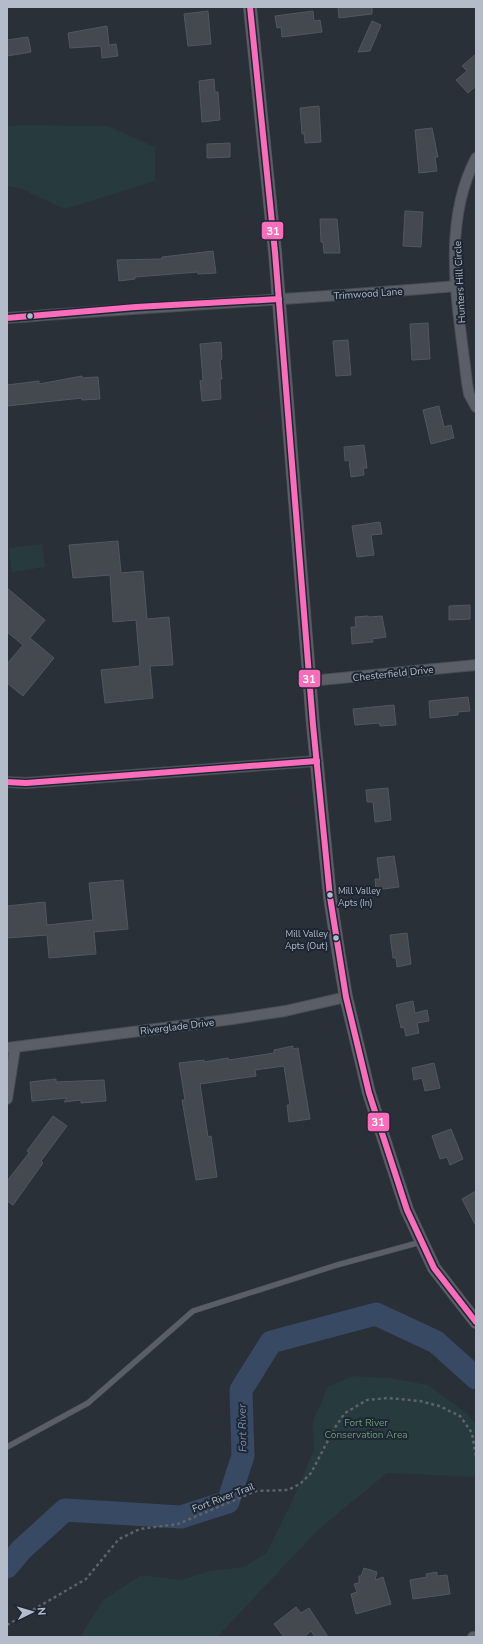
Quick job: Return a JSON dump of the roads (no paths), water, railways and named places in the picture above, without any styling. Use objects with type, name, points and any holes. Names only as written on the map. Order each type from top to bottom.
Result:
[{"type":"street","points":[[250,7],[279,299],[310,681],[330,897],[346,997],[360,1057],[381,1132],[407,1210],[421,1242],[443,1281],[476,1322]]},
{"type":"street","name":"Hunters Hill Circle","points":[[476,158],[463,187],[458,212],[456,240],[457,286],[467,383],[476,407]]},
{"type":"street","name":"Trimwood Lane","points":[[7,318],[136,307],[279,299],[457,286]]},
{"type":"street","name":"Chesterfield Drive","points":[[310,681],[476,665]]},
{"type":"street","points":[[7,782],[26,783],[317,761]]},
{"type":"street","name":"Riverglade Drive","points":[[11,1048],[240,1018],[285,1011],[346,997]]},
{"type":"street","points":[[7,1099],[11,1048]]},
{"type":"lane","points":[[7,1447],[88,1403],[193,1311],[337,1265],[421,1242]]},
{"type":"waterway","name":"Fort River","points":[[7,1567],[21,1550],[65,1510],[181,1517],[228,1502],[243,1456],[241,1390],[271,1342],[376,1314],[436,1342],[476,1378]]},
{"type":"place","name":"Mill Valley Apts (In)","points":[[330,895]]},
{"type":"place","name":"Mill Valley Apts (Out)","points":[[336,938]]},
{"type":"park label","name":"Fort River Conservation Area","points":[[366,1428]]}]
